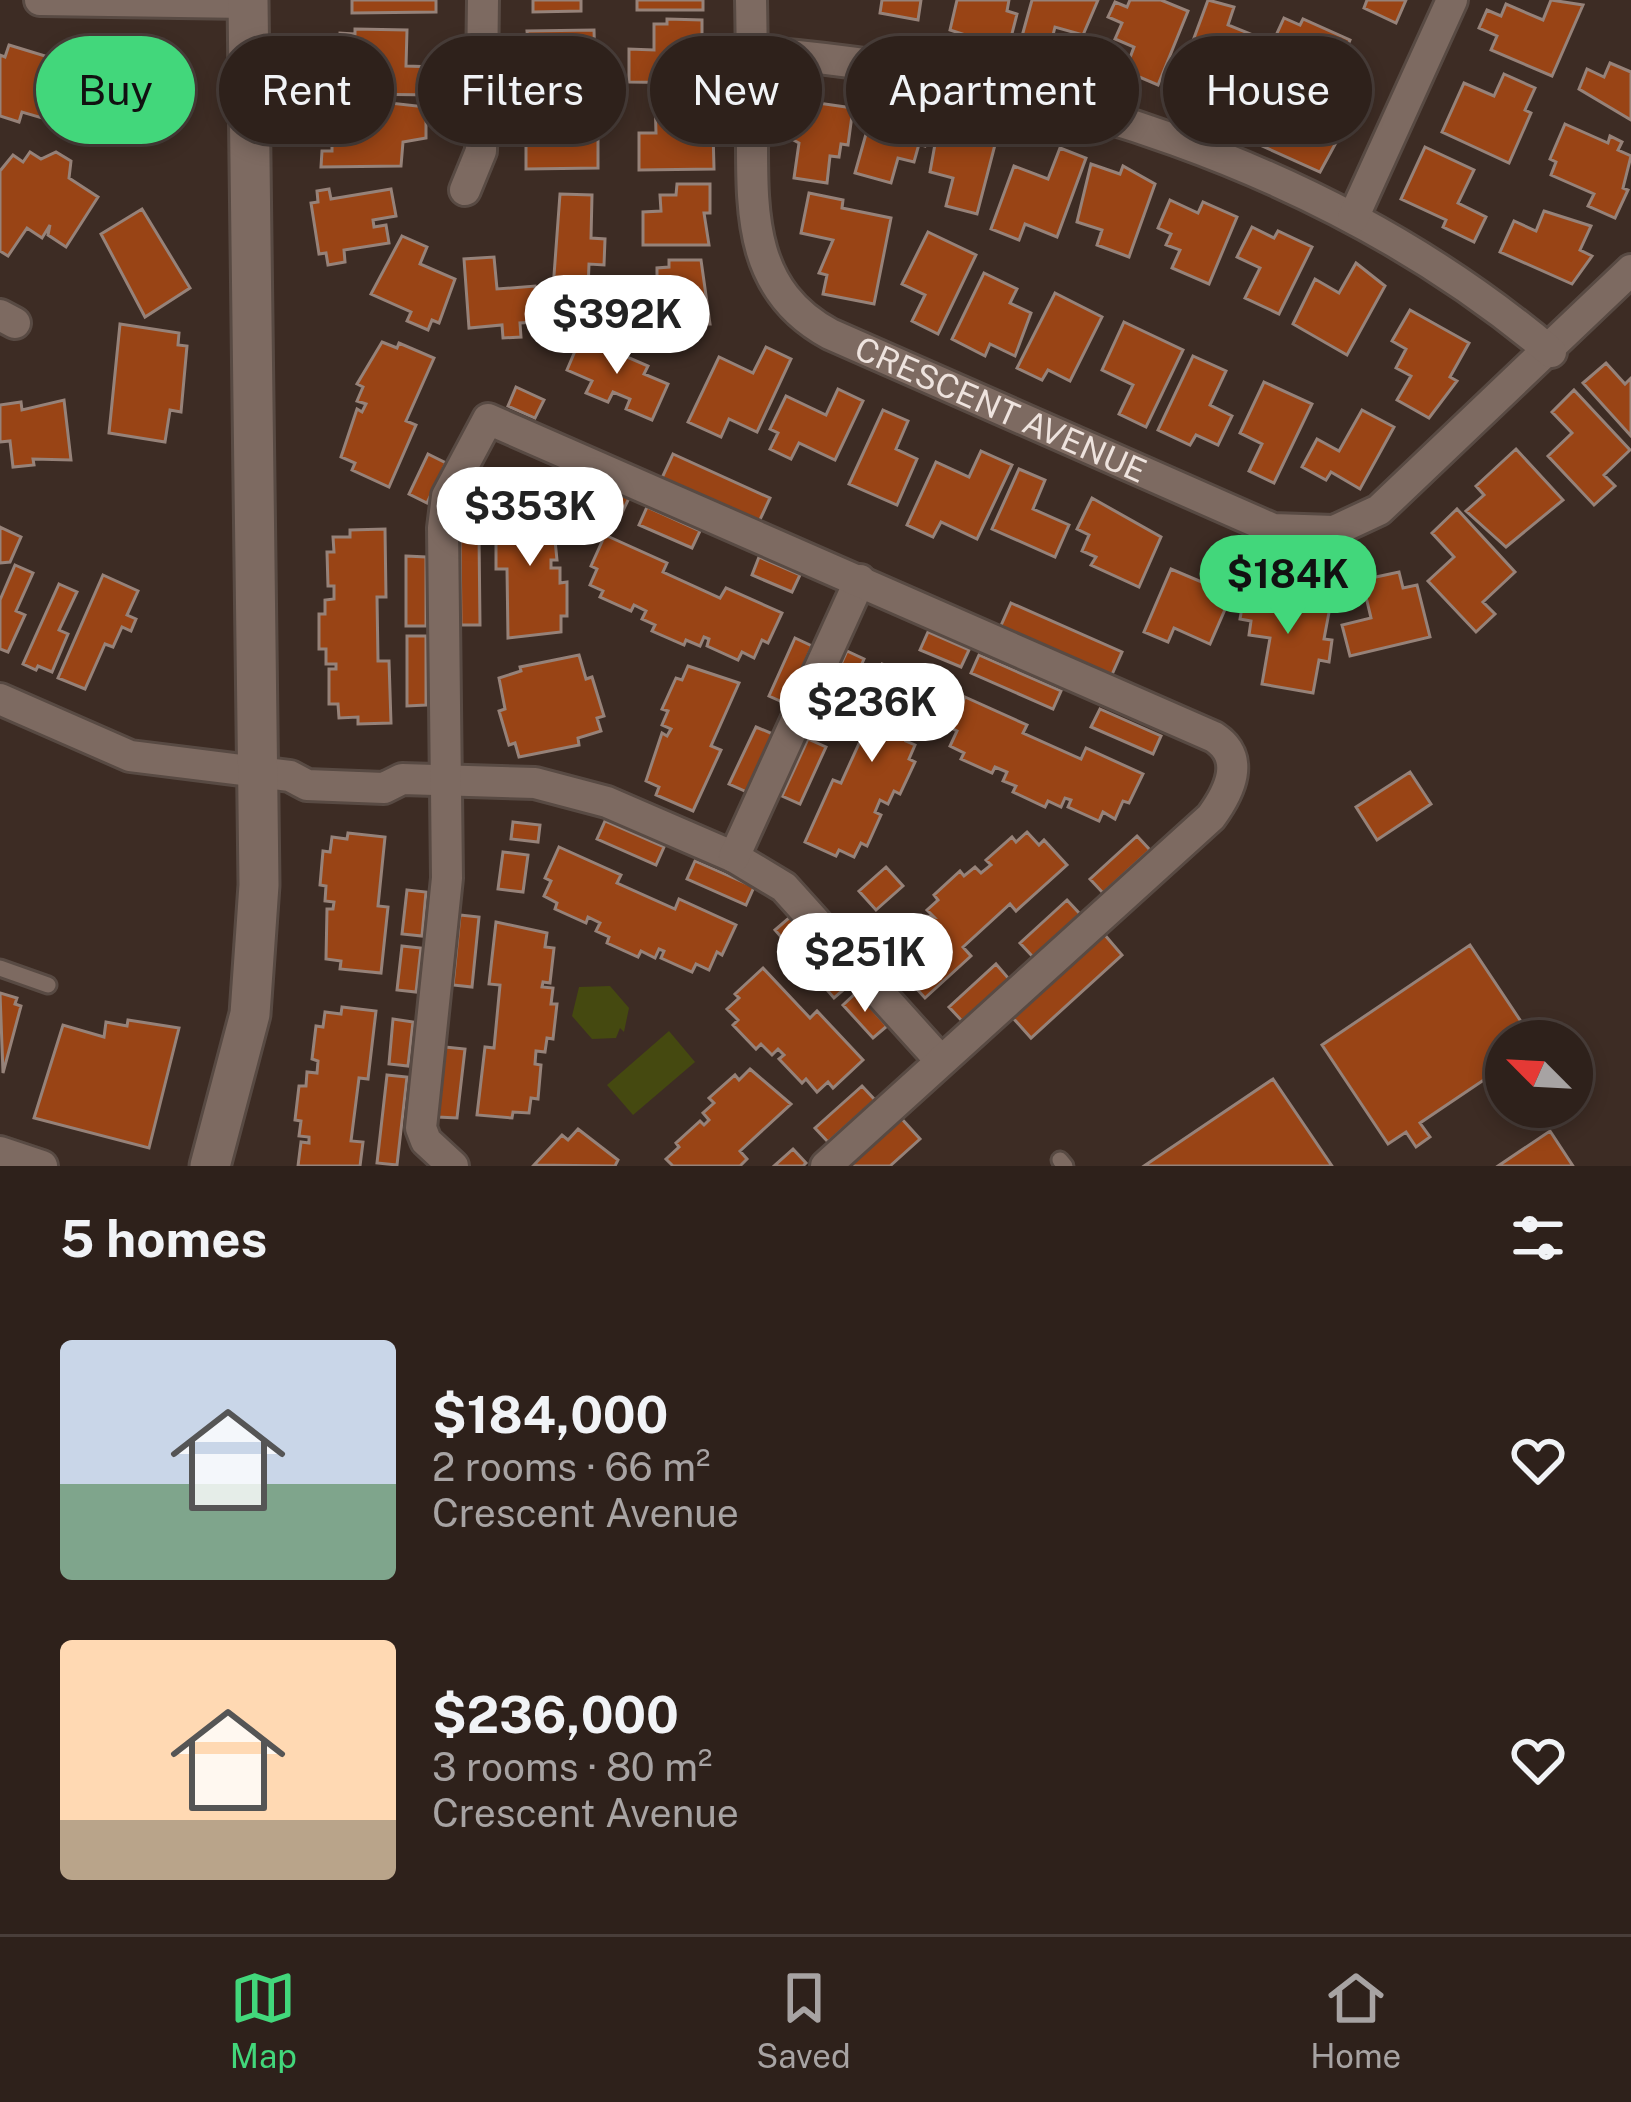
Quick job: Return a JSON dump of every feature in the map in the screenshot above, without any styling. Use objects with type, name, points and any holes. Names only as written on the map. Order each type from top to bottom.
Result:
[{"type":"street","points":[[40,0],[248,2],[275,775],[250,1014],[210,1166]]},
{"type":"street","points":[[465,190],[481,151],[483,0]]},
{"type":"street","name":"CRESCENT AVENUE","points":[[751,0],[752,36]]},
{"type":"street","points":[[1353,218],[1452,0]]},
{"type":"street","points":[[822,57],[868,61],[1052,100],[1166,138],[1353,218],[1471,290],[1551,352]]},
{"type":"street","name":"CRESCENT AVENUE","points":[[753,144],[754,230],[765,267],[802,316],[1255,522],[1318,534],[1364,520],[1551,352],[1631,270]]},
{"type":"street","points":[[453,1166],[426,1141],[421,1128],[445,916],[445,511],[484,420],[496,420],[1214,737],[1234,761],[1211,817],[826,1166]]},
{"type":"street","points":[[734,856],[860,580]]},
{"type":"street","points":[[0,699],[130,756],[275,775],[307,785],[384,788],[402,779],[501,779],[588,794],[734,856],[784,887],[940,1060]]},
{"type":"street","points":[[0,1153],[42,1166]]},
{"type":"lane","points":[[0,968],[48,985]]},
{"type":"green space","points":[[610,986],[629,1008],[624,1032],[620,1028],[616,1038],[592,1039],[572,1016],[579,987]]},
{"type":"green space","points":[[669,1031],[695,1062],[633,1115],[607,1085]]},
{"type":"building","points":[[352,0],[436,0],[436,12],[352,13]]},
{"type":"building","points":[[533,0],[581,0],[581,11],[533,12]]},
{"type":"building","points":[[637,0],[703,0],[703,10],[637,10]]},
{"type":"building","points":[[882,0],[921,0],[918,20],[880,13]]},
{"type":"building","points":[[957,0],[1009,0],[1007,11],[1017,14],[1011,36],[968,36],[950,30]]},
{"type":"building","points":[[1032,0],[1098,0],[1083,35],[1055,27],[1053,36],[1022,36]]},
{"type":"building","points":[[1130,0],[1161,0],[1188,11],[1178,36],[1163,36],[1163,73],[1158,85],[1139,77],[1139,36],[1116,36],[1122,23],[1108,17],[1115,2],[1127,7]]},
{"type":"building","points":[[1208,0],[1234,7],[1228,25],[1256,36],[1195,36]]},
{"type":"building","points":[[1367,0],[1406,0],[1396,23],[1364,8]]},
{"type":"building","points":[[1551,0],[1583,5],[1552,76],[1491,50],[1497,36],[1479,28],[1487,10],[1501,16],[1506,4],[1543,20]]},
{"type":"building","points":[[1284,18],[1300,25],[1303,19],[1341,36],[1276,36]]},
{"type":"building","points":[[667,19],[702,20],[702,36],[654,36],[654,24],[667,24]]},
{"type":"building","points":[[355,29],[407,30],[406,66],[418,66],[418,95],[394,94],[394,36],[340,36],[355,34]]},
{"type":"building","points":[[594,30],[594,36],[527,36],[527,31]]},
{"type":"building","points":[[9,45],[36,53],[36,116],[22,112],[19,122],[0,116],[0,55],[5,57]]},
{"type":"building","points":[[629,49],[650,50],[650,82],[629,82]]},
{"type":"building","points":[[1610,63],[1631,72],[1631,120],[1579,89],[1587,69],[1604,77]]},
{"type":"building","points":[[1504,74],[1535,88],[1525,110],[1531,113],[1509,163],[1442,132],[1464,83],[1494,96]]},
{"type":"building","points":[[394,103],[418,106],[418,139],[403,142],[401,166],[321,167],[322,151],[332,151],[332,144],[394,144]]},
{"type":"building","points":[[822,104],[846,107],[848,145],[841,144],[839,157],[830,156],[827,183],[794,178],[799,144],[822,144]]},
{"type":"building","points":[[1565,124],[1608,143],[1610,136],[1622,142],[1618,150],[1631,156],[1623,188],[1628,190],[1615,218],[1588,206],[1594,194],[1551,175],[1556,162],[1550,159]]},
{"type":"building","points":[[639,133],[650,133],[650,144],[713,144],[714,169],[639,170]]},
{"type":"building","points":[[526,144],[598,144],[598,168],[526,169]]},
{"type":"building","points":[[863,144],[919,144],[914,162],[898,158],[891,183],[855,173]]},
{"type":"building","points":[[935,144],[995,144],[977,214],[946,206],[953,178],[930,172]]},
{"type":"building","points":[[1258,144],[1335,144],[1320,172]]},
{"type":"building","points":[[1425,147],[1474,170],[1458,203],[1486,217],[1474,242],[1443,227],[1446,220],[1401,199]]},
{"type":"building","points":[[1060,148],[1086,158],[1057,237],[1025,224],[1019,240],[991,229],[1014,166],[1048,179]]},
{"type":"building","points":[[30,152],[41,159],[56,152],[71,161],[69,178],[98,197],[66,247],[48,235],[50,225],[42,238],[27,228],[8,256],[0,251],[0,171],[13,155],[23,162]]},
{"type":"building","points":[[1091,164],[1120,174],[1123,166],[1155,184],[1129,257],[1097,245],[1102,230],[1077,222]]},
{"type":"building","points":[[677,184],[710,184],[710,213],[704,213],[709,245],[643,245],[643,212],[661,211],[660,195],[676,195]]},
{"type":"building","points":[[329,189],[331,199],[391,189],[396,216],[373,220],[374,227],[386,225],[389,243],[344,250],[345,262],[328,265],[326,253],[319,254],[311,203],[318,202],[317,191]]},
{"type":"building","points":[[809,193],[843,200],[842,208],[891,218],[874,304],[823,294],[827,275],[819,273],[833,240],[801,233]]},
{"type":"building","points":[[560,194],[592,195],[591,238],[605,239],[604,265],[589,264],[588,290],[553,289]]},
{"type":"building","points":[[1170,200],[1198,213],[1203,202],[1237,217],[1209,284],[1172,268],[1180,250],[1166,245],[1171,234],[1158,228]]},
{"type":"building","points":[[142,209],[190,288],[145,317],[101,234]]},
{"type":"building","points":[[1544,211],[1591,226],[1580,250],[1592,256],[1572,284],[1500,252],[1514,221],[1536,231]]},
{"type":"building","points":[[1252,227],[1274,238],[1278,231],[1312,247],[1279,314],[1245,298],[1260,268],[1237,257]]},
{"type":"building","points":[[928,232],[976,255],[938,334],[912,321],[925,295],[902,284]]},
{"type":"building","points":[[402,236],[427,247],[420,264],[455,279],[439,323],[432,320],[428,330],[407,321],[411,312],[371,294]]},
{"type":"building","points":[[494,257],[497,289],[535,286],[537,322],[520,323],[521,337],[503,338],[502,325],[469,328],[464,259]]},
{"type":"building","points":[[669,260],[701,260],[710,324],[633,324],[633,289],[657,289],[657,268],[669,267]]},
{"type":"building","points":[[1356,263],[1385,286],[1347,355],[1293,324],[1315,279],[1339,293]]},
{"type":"building","points":[[984,273],[1017,289],[1010,303],[1031,313],[1015,356],[990,344],[985,356],[952,339]]},
{"type":"building","points":[[1055,293],[1102,317],[1070,381],[1048,370],[1042,380],[1017,368]]},
{"type":"building","points":[[1410,310],[1469,343],[1450,377],[1457,381],[1429,418],[1397,400],[1411,376],[1396,368],[1406,349],[1392,341]]},
{"type":"building","points":[[1124,322],[1183,350],[1146,427],[1119,414],[1133,385],[1102,370]]},
{"type":"building","points":[[120,324],[179,333],[178,345],[187,346],[181,412],[170,410],[165,442],[109,433]]},
{"type":"building","points":[[581,337],[611,350],[614,343],[623,347],[620,354],[648,366],[644,374],[668,384],[652,420],[626,409],[630,399],[613,392],[608,402],[586,393],[592,381],[567,370]]},
{"type":"building","points":[[382,342],[397,348],[399,343],[434,358],[406,421],[416,425],[389,487],[352,470],[355,463],[341,457],[357,409],[362,412],[366,404],[357,401],[363,387],[357,384]]},
{"type":"building","points":[[766,347],[791,359],[757,432],[729,419],[721,437],[688,422],[719,357],[753,373]]},
{"type":"building","points":[[1193,356],[1226,371],[1210,405],[1232,416],[1218,445],[1196,435],[1190,445],[1158,430]]},
{"type":"building","points":[[1606,363],[1625,384],[1631,378],[1631,436],[1583,383]]},
{"type":"building","points":[[1264,382],[1312,404],[1274,483],[1249,471],[1262,444],[1240,433]]},
{"type":"building","points":[[516,387],[544,400],[535,418],[508,406]]},
{"type":"building","points":[[838,389],[863,401],[835,460],[799,443],[791,459],[770,449],[778,433],[770,429],[786,396],[826,415]]},
{"type":"building","points":[[1574,390],[1630,450],[1604,475],[1615,486],[1594,505],[1548,456],[1572,433],[1552,412]]},
{"type":"building","points":[[64,400],[71,460],[33,459],[34,465],[13,467],[10,441],[0,442],[0,405],[21,402],[22,410]]},
{"type":"building","points":[[883,410],[908,421],[896,449],[917,459],[897,505],[849,484]]},
{"type":"building","points":[[1362,410],[1394,427],[1360,489],[1331,472],[1326,480],[1302,467],[1317,439],[1339,451]]},
{"type":"building","points":[[1516,449],[1563,500],[1506,547],[1466,511],[1484,495],[1476,486]]},
{"type":"building","points":[[981,451],[1012,465],[977,539],[941,522],[933,537],[907,525],[936,462],[969,477]]},
{"type":"building","points":[[428,454],[446,463],[427,503],[409,494]]},
{"type":"building","points":[[673,454],[770,498],[758,524],[661,480]]},
{"type":"building","points":[[480,467],[498,475],[479,515],[461,507]]},
{"type":"building","points":[[1019,469],[1045,480],[1033,509],[1069,525],[1055,557],[992,529]]},
{"type":"building","points":[[588,480],[629,498],[621,515],[580,498]]},
{"type":"building","points":[[1092,498],[1161,537],[1139,587],[1091,565],[1096,557],[1082,551],[1089,535],[1077,529]]},
{"type":"building","points":[[496,502],[537,502],[537,510],[552,510],[557,560],[551,560],[551,568],[560,568],[560,583],[567,582],[567,616],[561,616],[561,632],[508,638],[507,569],[496,569]]},
{"type":"building","points":[[647,507],[700,531],[692,548],[639,525]]},
{"type":"building","points":[[1457,509],[1515,572],[1483,602],[1495,614],[1476,632],[1428,581],[1454,557],[1432,533]]},
{"type":"building","points":[[0,527],[21,537],[10,562],[0,563]]},
{"type":"building","points":[[385,529],[386,597],[377,597],[378,661],[389,661],[391,723],[358,724],[358,717],[339,718],[338,704],[329,704],[329,669],[336,669],[336,664],[326,664],[326,649],[319,649],[319,614],[325,614],[325,600],[334,599],[334,586],[328,586],[327,552],[334,552],[333,537],[350,537],[350,530]]},
{"type":"building","points":[[460,535],[479,535],[480,625],[461,625]]},
{"type":"building","points":[[605,535],[667,563],[663,572],[720,598],[726,588],[782,613],[768,643],[762,640],[754,658],[742,652],[738,660],[707,646],[709,639],[704,637],[700,646],[686,640],[684,645],[652,631],[655,625],[642,619],[646,611],[634,605],[631,611],[600,597],[603,591],[590,585],[597,569],[591,566]]},
{"type":"building","points":[[406,556],[426,557],[426,626],[406,626]]},
{"type":"building","points":[[1215,556],[1243,568],[1210,644],[1174,628],[1168,642],[1144,632],[1171,569],[1204,583]]},
{"type":"building","points":[[759,557],[800,575],[792,592],[752,575]]},
{"type":"building","points":[[15,565],[33,573],[16,611],[25,615],[8,652],[0,649],[0,600]]},
{"type":"building","points":[[1399,572],[1403,588],[1417,585],[1430,637],[1350,656],[1342,625],[1371,618],[1362,580]]},
{"type":"building","points":[[103,575],[138,591],[127,615],[136,619],[131,631],[122,627],[113,647],[105,644],[85,689],[58,678]]},
{"type":"building","points":[[59,584],[77,592],[59,630],[68,634],[52,672],[38,666],[36,670],[23,664]]},
{"type":"building","points":[[1246,585],[1280,591],[1278,598],[1330,607],[1324,639],[1332,640],[1329,662],[1319,660],[1313,693],[1262,684],[1270,638],[1249,635],[1251,621],[1240,619]]},
{"type":"building","points":[[1011,603],[1122,652],[1110,679],[999,630]]},
{"type":"building","points":[[928,632],[969,650],[961,667],[920,650]]},
{"type":"building","points":[[407,636],[426,636],[426,705],[407,706]]},
{"type":"building","points":[[795,638],[812,646],[787,704],[769,696]]},
{"type":"building","points":[[847,651],[864,659],[838,717],[821,709]]},
{"type":"building","points":[[579,655],[586,679],[592,677],[604,716],[597,718],[601,731],[578,738],[579,745],[519,757],[515,743],[509,745],[499,711],[505,709],[499,678],[521,671],[520,667]]},
{"type":"building","points":[[979,655],[1061,691],[1053,709],[971,673]]},
{"type":"building","points":[[882,664],[912,677],[909,683],[927,691],[921,704],[929,708],[915,739],[909,736],[906,741],[915,745],[909,759],[915,762],[900,794],[894,791],[888,804],[880,800],[875,812],[881,815],[867,846],[861,843],[854,857],[839,850],[836,856],[805,842],[833,780],[841,783],[867,726],[857,721]]},
{"type":"building","points":[[688,666],[739,683],[711,746],[721,750],[693,811],[656,795],[659,787],[646,781],[662,733],[667,736],[671,729],[662,725],[668,711],[662,709],[676,678],[682,680]]},
{"type":"building","points":[[965,697],[1027,725],[1023,733],[1081,759],[1086,748],[1143,774],[1129,803],[1123,801],[1115,819],[1103,812],[1099,821],[1068,807],[1071,800],[1065,798],[1061,807],[1048,801],[1045,807],[1013,792],[1016,786],[1003,781],[1007,772],[995,767],[992,773],[961,759],[964,753],[950,746],[957,731],[951,728]]},
{"type":"building","points":[[1100,709],[1161,736],[1153,754],[1091,727]]},
{"type":"building","points":[[756,727],[773,734],[747,792],[729,784]]},
{"type":"building","points":[[808,739],[826,747],[800,804],[782,796]]},
{"type":"building","points":[[1410,772],[1431,804],[1377,840],[1356,807]]},
{"type":"building","points":[[605,821],[664,847],[656,865],[597,839]]},
{"type":"building","points":[[513,822],[540,825],[538,842],[511,839]]},
{"type":"building","points":[[1027,832],[1039,845],[1044,840],[1067,865],[1016,911],[1010,904],[963,947],[971,956],[925,998],[903,974],[907,969],[895,955],[905,945],[899,939],[925,916],[934,917],[927,910],[938,900],[934,895],[960,871],[964,876],[975,867],[981,873],[991,865],[986,860],[1012,837],[1016,842]]},
{"type":"building","points":[[348,833],[385,837],[378,906],[388,907],[381,973],[340,969],[341,961],[326,959],[327,909],[333,909],[334,902],[325,901],[326,886],[320,885],[323,851],[330,852],[332,837],[347,839]]},
{"type":"building","points":[[1137,836],[1150,850],[1103,893],[1090,879]]},
{"type":"building","points":[[559,847],[621,875],[617,883],[675,909],[679,899],[736,925],[722,955],[717,952],[709,970],[696,964],[692,972],[661,958],[664,951],[659,949],[655,958],[641,951],[638,957],[607,943],[609,937],[596,931],[600,923],[588,917],[586,923],[555,909],[557,903],[544,896],[551,881],[545,878]]},
{"type":"building","points":[[503,852],[528,855],[523,892],[498,889]]},
{"type":"building","points":[[695,861],[754,887],[746,905],[687,879]]},
{"type":"building","points":[[886,867],[903,886],[876,910],[859,891]]},
{"type":"building","points":[[407,890],[426,892],[422,936],[402,934]]},
{"type":"building","points":[[1067,900],[1080,914],[1033,957],[1020,943]]},
{"type":"building","points":[[460,915],[479,917],[472,987],[453,985]]},
{"type":"building","points":[[790,917],[849,985],[834,998],[775,930]]},
{"type":"building","points":[[496,922],[547,933],[545,947],[554,948],[550,983],[543,982],[542,987],[553,988],[551,1004],[557,1004],[553,1039],[547,1038],[545,1052],[536,1051],[535,1064],[541,1065],[538,1099],[531,1098],[529,1113],[513,1112],[512,1118],[477,1115],[485,1047],[494,1048],[500,985],[489,984]]},
{"type":"building","points":[[1104,934],[1122,955],[1031,1038],[1013,1018]]},
{"type":"building","points":[[1470,945],[1520,1020],[1485,1020],[1485,1079],[1420,1123],[1430,1137],[1416,1147],[1406,1132],[1388,1144],[1322,1045]]},
{"type":"building","points":[[402,946],[421,948],[416,992],[397,990]]},
{"type":"building","points":[[996,964],[1009,979],[962,1021],[949,1007]]},
{"type":"building","points":[[763,968],[810,1018],[817,1011],[863,1060],[833,1088],[828,1082],[817,1092],[806,1079],[802,1083],[779,1059],[784,1055],[778,1049],[772,1055],[761,1044],[756,1049],[733,1025],[738,1020],[727,1009],[739,998],[735,994]]},
{"type":"building","points":[[857,992],[887,1026],[873,1038],[843,1005]]},
{"type":"building","points":[[0,993],[17,998],[15,1004],[21,1006],[3,1073]]},
{"type":"building","points":[[342,1007],[376,1011],[368,1079],[359,1078],[351,1141],[363,1142],[360,1166],[298,1166],[301,1142],[309,1143],[309,1137],[299,1136],[301,1121],[295,1120],[299,1086],[306,1086],[307,1072],[317,1073],[318,1061],[312,1059],[316,1026],[323,1027],[325,1012],[341,1014]]},
{"type":"building","points":[[393,1019],[413,1022],[408,1066],[389,1064]]},
{"type":"building","points":[[128,1020],[179,1028],[149,1148],[34,1118],[63,1025],[104,1037],[106,1022],[127,1026]]},
{"type":"building","points":[[445,1047],[465,1049],[457,1118],[438,1117]]},
{"type":"building","points":[[750,1069],[791,1104],[740,1151],[747,1159],[740,1166],[673,1166],[666,1159],[679,1147],[676,1143],[700,1121],[704,1125],[709,1120],[703,1113],[714,1103],[709,1098],[735,1075],[739,1080]]},
{"type":"building","points":[[387,1075],[407,1077],[397,1165],[377,1163]]},
{"type":"building","points":[[1273,1079],[1332,1166],[1144,1166]]},
{"type":"building","points":[[862,1086],[875,1100],[828,1142],[815,1128]]},
{"type":"building","points":[[901,1118],[920,1139],[890,1166],[849,1166]]},
{"type":"building","points":[[578,1129],[618,1160],[615,1166],[534,1165],[562,1135],[568,1140]]},
{"type":"building","points":[[1550,1131],[1573,1166],[1498,1166]]},
{"type":"building","points":[[793,1149],[806,1163],[803,1166],[774,1166]]}]
